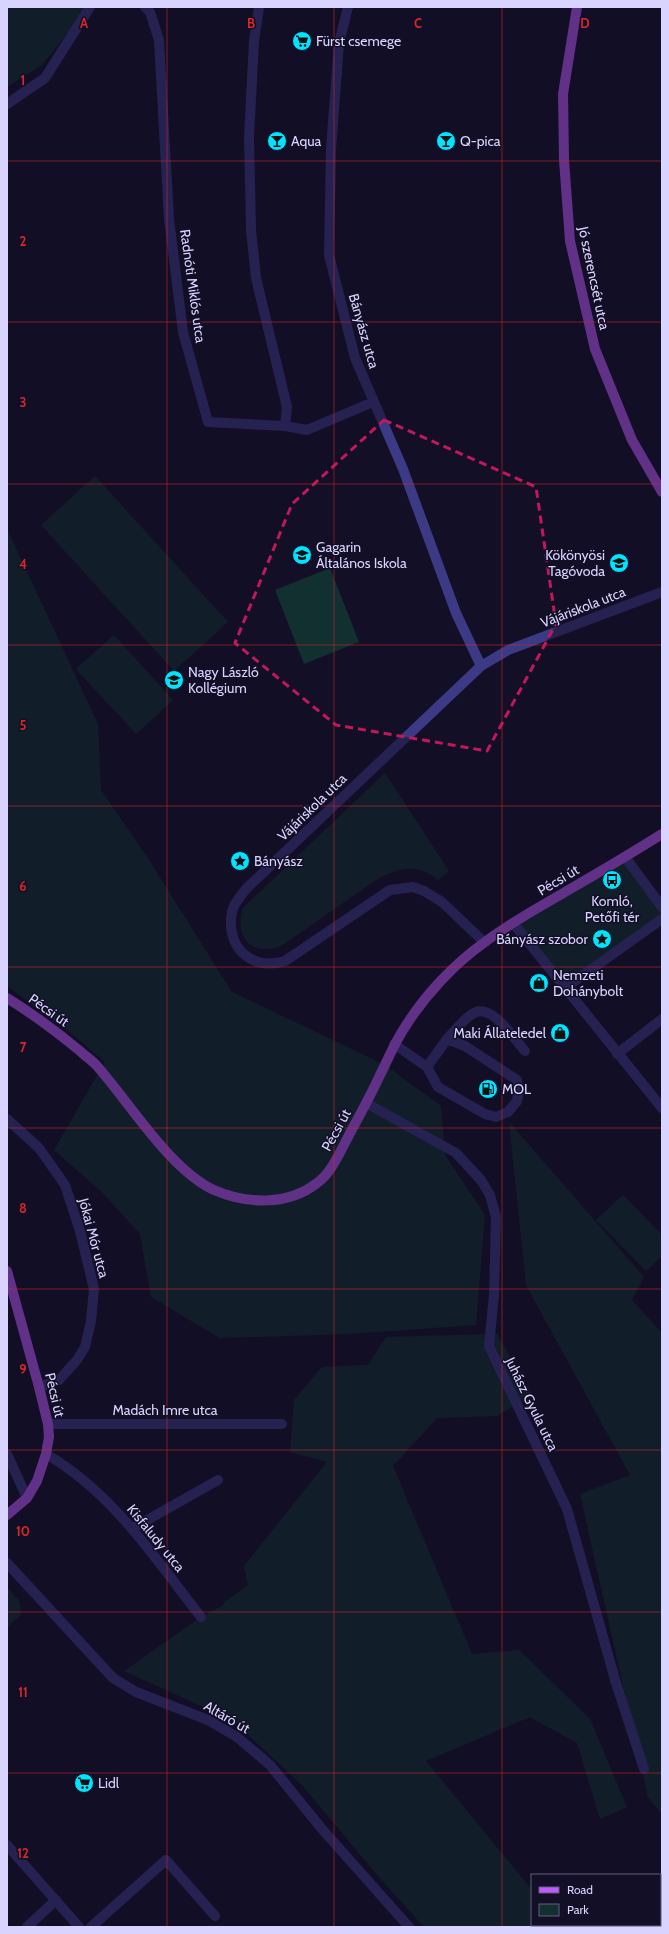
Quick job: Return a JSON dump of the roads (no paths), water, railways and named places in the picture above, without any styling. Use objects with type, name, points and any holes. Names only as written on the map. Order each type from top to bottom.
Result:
[{"type":"main road","name":"Jó szerencsét utca","points":[[577,7],[563,94],[564,160],[570,241],[595,349],[632,440],[662,492]]},
{"type":"main road","name":"Pécsi út","points":[[7,998],[42,1021],[95,1064],[170,1156],[195,1178],[213,1189],[234,1196],[255,1200],[285,1198],[303,1192],[317,1183],[338,1156],[366,1103],[394,1044],[421,1004],[451,971],[484,942],[513,923],[662,834]]},
{"type":"main road","name":"Pécsi út","points":[[7,1271],[39,1387],[48,1424],[49,1438],[46,1454],[37,1481],[28,1498],[7,1516]]},
{"type":"street","points":[[7,104],[45,78],[90,7]]},
{"type":"street","name":"Radnóti Miklós utca","points":[[145,7],[150,12],[158,40],[169,218],[183,332],[208,422],[285,426],[306,430],[373,402]]},
{"type":"street","points":[[259,7],[254,41],[249,137],[251,230],[256,278],[287,407],[285,426]]},
{"type":"street","name":"Bányász utca","points":[[348,7],[339,43],[331,149],[329,255],[355,358],[402,469],[456,613],[481,666]]},
{"type":"street","name":"Vájáriskola utca","points":[[484,942],[442,902],[424,891],[413,887],[390,890],[285,961],[274,964],[263,964],[251,960],[244,955],[236,944],[231,932],[232,911],[239,898],[247,888],[481,666],[508,650],[662,592]]},
{"type":"street","points":[[625,857],[662,907]]},
{"type":"street","points":[[565,988],[662,919]]},
{"type":"street","points":[[513,923],[662,1108]]},
{"type":"street","points":[[427,1067],[447,1039],[473,1013],[480,1010],[488,1011],[499,1020],[525,1052]]},
{"type":"street","points":[[617,1054],[662,1019]]},
{"type":"street","points":[[394,1044],[427,1067],[438,1087],[485,1114],[496,1117],[508,1112],[517,1101],[519,1090],[518,1080],[465,1046],[447,1039]]},
{"type":"street","name":"Juhász Gyula utca","points":[[366,1103],[456,1153],[481,1180],[490,1195],[496,1217],[494,1295],[489,1346],[567,1509],[616,1683],[644,1769]]},
{"type":"street","name":"Jókai Mór utca","points":[[7,1119],[40,1148],[65,1185],[80,1230],[94,1289],[91,1321],[85,1347],[77,1360],[59,1380],[39,1387]]},
{"type":"street","name":"Madách Imre utca","points":[[48,1424],[282,1424]]},
{"type":"street","points":[[7,1454],[28,1498]]},
{"type":"street","name":"Kisfaludy utca","points":[[46,1454],[87,1482],[132,1528],[201,1617]]},
{"type":"street","points":[[132,1528],[218,1480]]},
{"type":"street","name":"Altáró út","points":[[7,1563],[113,1678],[136,1692],[208,1720],[237,1737],[270,1765],[322,1829],[409,1927]]},
{"type":"street","points":[[7,1845],[80,1927]]},
{"type":"street","points":[[91,1927],[166,1860],[215,1916]]},
{"type":"street","points":[[28,1926],[56,1900]]},
{"type":"place","name":"Fürst csemege","points":[[302,41]]},
{"type":"place","name":"Aqua","points":[[277,141]]},
{"type":"place","name":"Q-pica","points":[[446,141]]},
{"type":"place","name":"Gagarin Általános Iskola","points":[[302,555]]},
{"type":"place","name":"Kökönyösi Tagóvoda","points":[[619,563]]},
{"type":"place","name":"Nagy László Kollégium","points":[[174,680]]},
{"type":"place","name":"Bányász","points":[[240,861]]},
{"type":"place","name":"Komló, Petőfi tér","points":[[612,880]]},
{"type":"place","name":"Bányász szobor","points":[[602,939]]},
{"type":"place","name":"Nemzeti Dohánybolt","points":[[539,983]]},
{"type":"place","name":"Maki Állateledel","points":[[560,1033]]},
{"type":"place","name":"MOL","points":[[488,1089]]},
{"type":"place","name":"Lidl","points":[[84,1783]]}]
